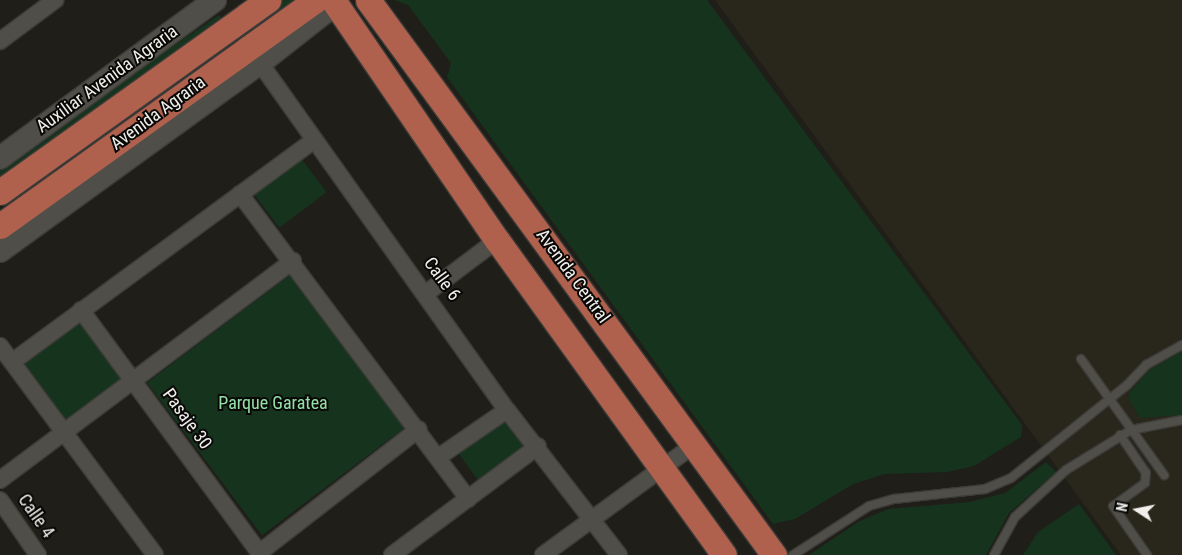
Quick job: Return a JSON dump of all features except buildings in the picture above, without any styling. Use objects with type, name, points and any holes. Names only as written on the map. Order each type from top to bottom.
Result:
[{"type":"main road","name":"Avenida Agraria","points":[[0,192],[268,0]]},
{"type":"main road","name":"Avenida Agraria","points":[[0,226],[316,0]]},
{"type":"main road","points":[[333,0],[497,240],[724,555]]},
{"type":"main road","name":"Avenida Central","points":[[368,0],[774,555]]},
{"type":"street","points":[[0,41],[56,0]]},
{"type":"street","points":[[0,251],[260,63],[325,12],[326,0]]},
{"type":"street","name":"Auxiliar Avenida Agraria","points":[[0,158],[212,1]]},
{"type":"street","name":"Calle 6","points":[[260,63],[314,140],[428,292],[507,410],[538,446],[593,517],[619,555]]},
{"type":"street","points":[[12,362],[314,140]]},
{"type":"street","points":[[240,194],[440,456],[468,499]]},
{"type":"street","points":[[428,292],[497,240]]},
{"type":"street","points":[[0,480],[136,382],[293,261]]},
{"type":"street","name":"Pasaje 30","points":[[82,310],[260,554]]},
{"type":"street","points":[[0,346],[63,435],[155,555]]},
{"type":"street","points":[[440,456],[507,410]]},
{"type":"street","points":[[260,554],[419,429]]},
{"type":"street","points":[[543,555],[694,445]]},
{"type":"street","points":[[392,555],[538,446]]},
{"type":"street","name":"Calle 4","points":[[0,500],[38,555]]},
{"type":"lane","points":[[794,555],[869,506],[985,489],[1012,478],[1110,400],[1146,365],[1182,345]]},
{"type":"lane","points":[[1081,359],[1164,475]]},
{"type":"lane","points":[[994,555],[1015,517],[1066,470],[1120,435],[1131,430],[1182,420]]},
{"type":"lane","points":[[1120,435],[1146,473],[1145,483],[1112,506],[1148,555]]},
{"type":"shaded area","points":[[715,0],[1182,0],[1182,555],[1121,555]]},
{"type":"green space","points":[[272,0],[302,0],[249,39],[238,24]]},
{"type":"green space","points":[[394,0],[707,0],[1022,425],[1021,437],[974,466],[948,472],[885,474],[853,484],[795,519],[773,524],[447,77],[451,63],[408,5]]},
{"type":"green space","points":[[219,15],[225,24],[0,176],[0,163]]},
{"type":"green space","points":[[300,157],[326,192],[279,228],[253,193]]},
{"type":"green space","name":"Parque Garatea","points":[[290,275],[405,428],[262,535],[147,383]]},
{"type":"green space","points":[[82,320],[124,377],[64,421],[22,363]]},
{"type":"green space","points":[[1182,351],[1182,415],[1140,418],[1128,399],[1130,392],[1148,371]]},
{"type":"green space","points":[[508,416],[530,446],[480,482],[458,452]]},
{"type":"green space","points":[[1046,462],[1056,472],[1009,513],[986,555],[809,555],[858,522],[888,509],[970,502],[1005,493]]},
{"type":"green space","points":[[1079,504],[1116,555],[1023,555],[1038,532]]}]
